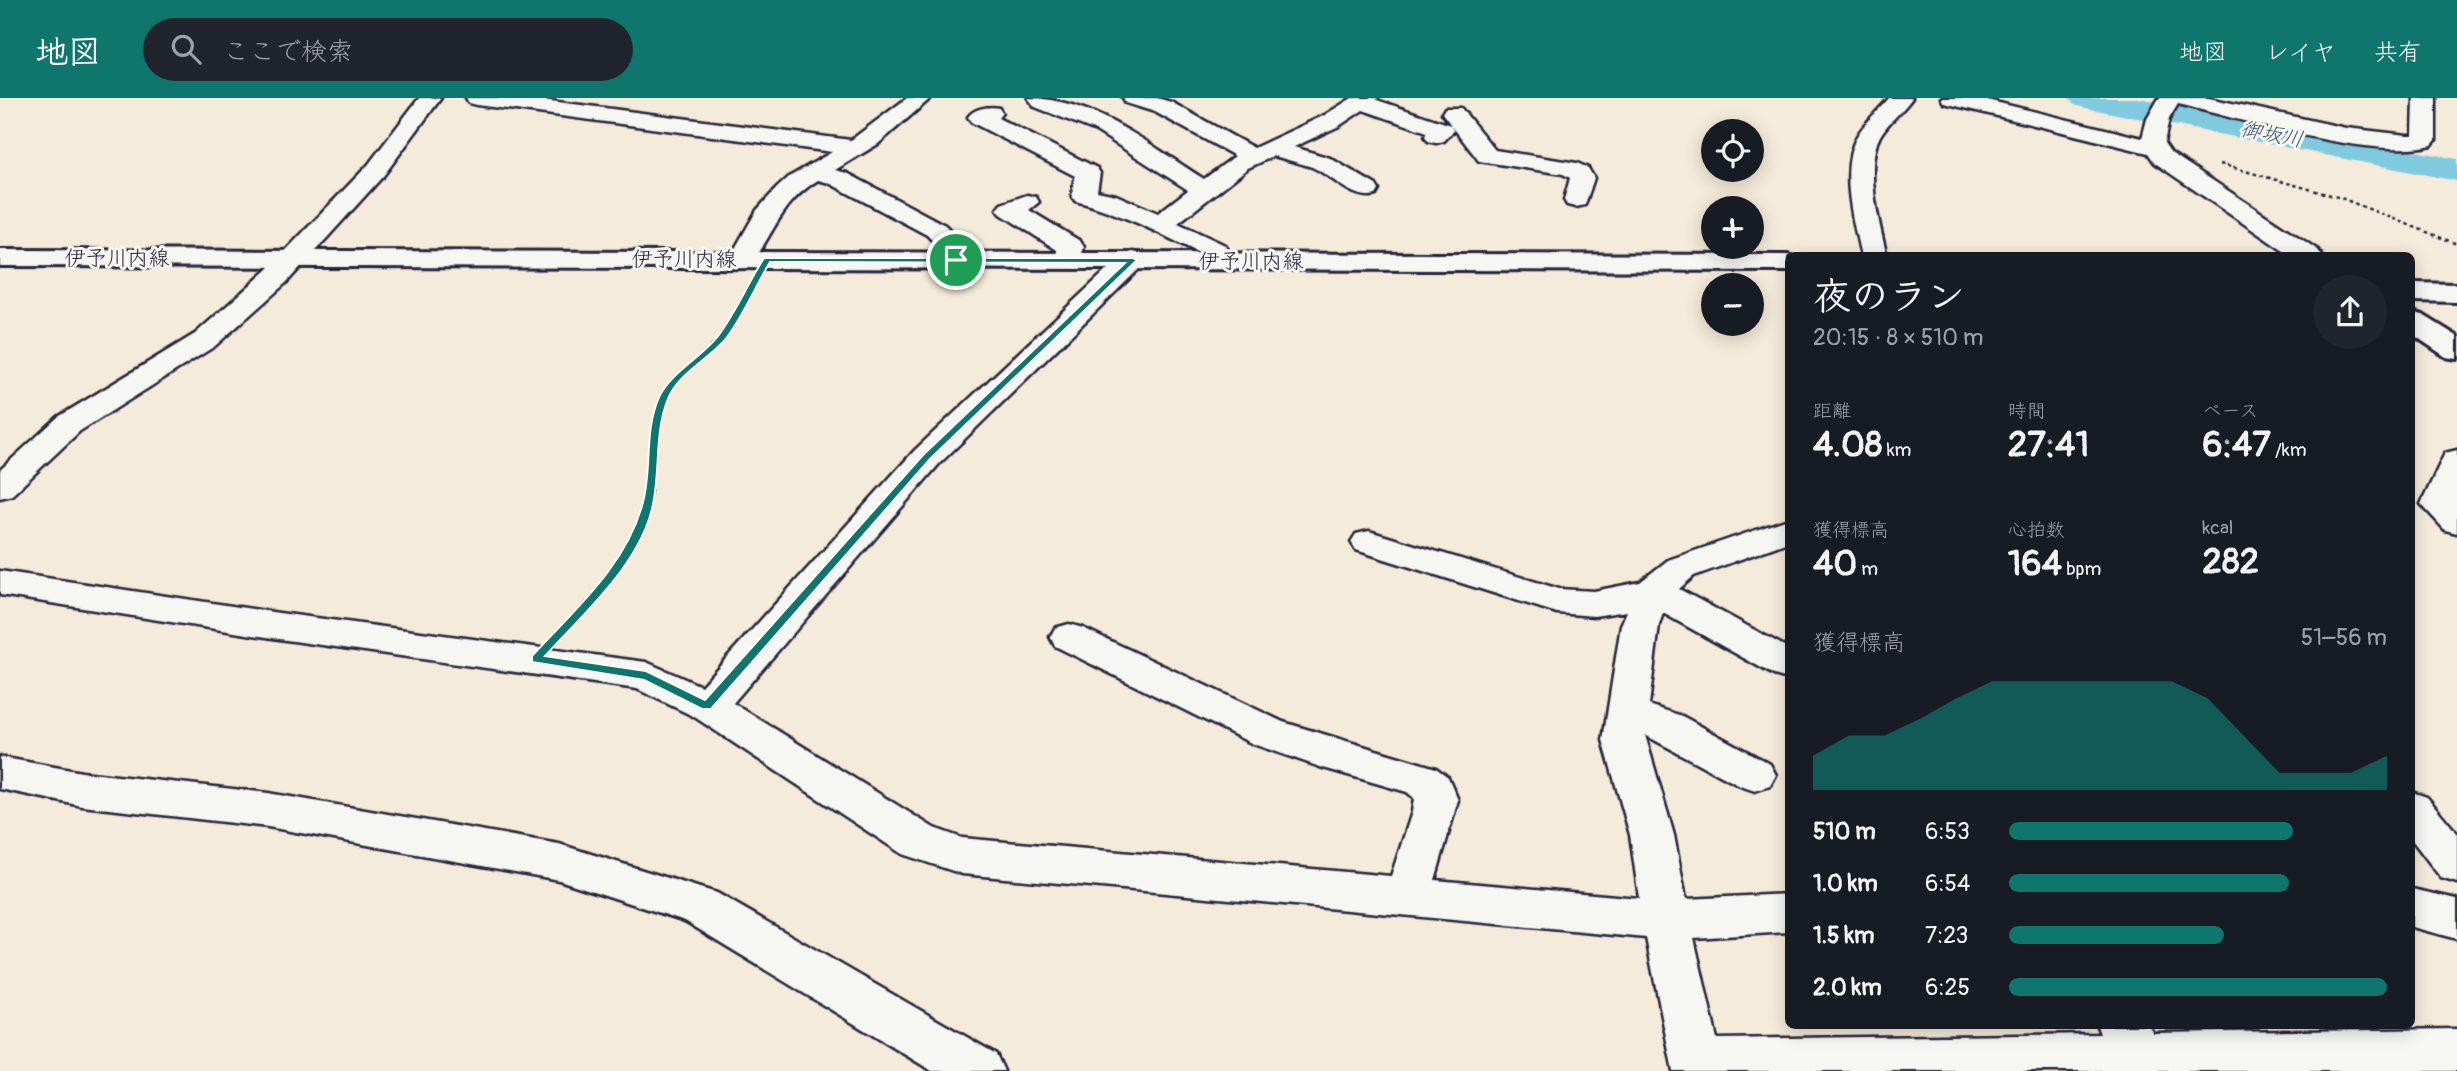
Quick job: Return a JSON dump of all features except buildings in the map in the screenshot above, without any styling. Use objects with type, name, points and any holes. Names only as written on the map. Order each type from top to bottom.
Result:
[{"type":"main road","name":"伊予川内線","points":[[0,258],[1785,263]]},
{"type":"main road","points":[[2415,292],[2457,293]]},
{"type":"main road","points":[[2415,323],[2457,350]]},
{"type":"street","points":[[0,488],[69,425],[205,340],[293,259],[329,217],[376,170],[430,98]]},
{"type":"street","points":[[477,98],[855,148]]},
{"type":"street","points":[[755,259],[770,210],[792,188],[870,139],[920,98]]},
{"type":"street","points":[[1039,98],[1104,126],[1203,189]]},
{"type":"street","points":[[1134,98],[1163,107],[1263,153],[1322,163],[1367,190]]},
{"type":"street","points":[[1873,252],[1864,211],[1863,167],[1868,138],[1901,98]]},
{"type":"street","points":[[1952,98],[2154,146],[2178,169],[2303,252]]},
{"type":"street","points":[[2154,146],[2158,119],[2170,98]]},
{"type":"street","points":[[2181,98],[2363,138],[2406,144],[2424,141],[2425,98]]},
{"type":"street","points":[[1160,224],[1203,189],[1263,153],[1331,121],[1364,100],[1453,127],[1553,144]]},
{"type":"street","points":[[990,113],[979,117],[1088,173],[1084,196],[1107,200],[1216,251],[1216,261]]},
{"type":"street","points":[[1453,127],[1487,156],[1569,168],[1579,173],[1582,178],[1576,200]]},
{"type":"street","points":[[816,172],[838,177],[936,230],[956,250],[956,260]]},
{"type":"street","points":[[1027,202],[1010,209],[1071,247],[1069,260]]},
{"type":"street","points":[[707,706],[927,457],[1133,260]]},
{"type":"street","points":[[2457,460],[2438,504],[2457,523]]},
{"type":"street","points":[[1369,542],[1557,601],[1578,604],[1620,603],[1653,591],[1681,568],[1785,531]]},
{"type":"street","points":[[0,583],[278,626],[646,676],[707,706],[918,841],[962,856],[1666,920],[1785,913]]},
{"type":"street","points":[[1653,591],[1785,663]]},
{"type":"street","points":[[1653,591],[1640,625],[1624,740],[1652,835],[1666,920],[1698,1067],[2136,1051],[2457,1052]]},
{"type":"street","points":[[1069,637],[1268,733],[1335,756],[1404,773],[1433,789],[1436,800],[1434,812],[1407,896]]},
{"type":"street","points":[[1628,713],[1667,727],[1755,775]]},
{"type":"street","points":[[0,773],[82,789],[268,810],[559,862],[700,907],[978,1071]]},
{"type":"street","points":[[2415,813],[2457,865]]},
{"type":"street","points":[[2415,909],[2457,919]]},
{"type":"path","points":[[2220,164],[2355,203],[2457,244]]},
{"type":"path","points":[[536,659],[616,571],[633,541],[649,502],[654,429],[664,397],[676,380],[721,338],[755,259]]},
{"type":"waterway","name":"御坂川","points":[[2086,98],[2457,170]]},
{"type":"route","points":[[767,260],[956,260],[1133,260],[927,457],[707,706],[646,676],[536,659],[616,571],[633,541],[649,502],[654,429],[664,397],[676,380],[721,338],[767,260]]}]
